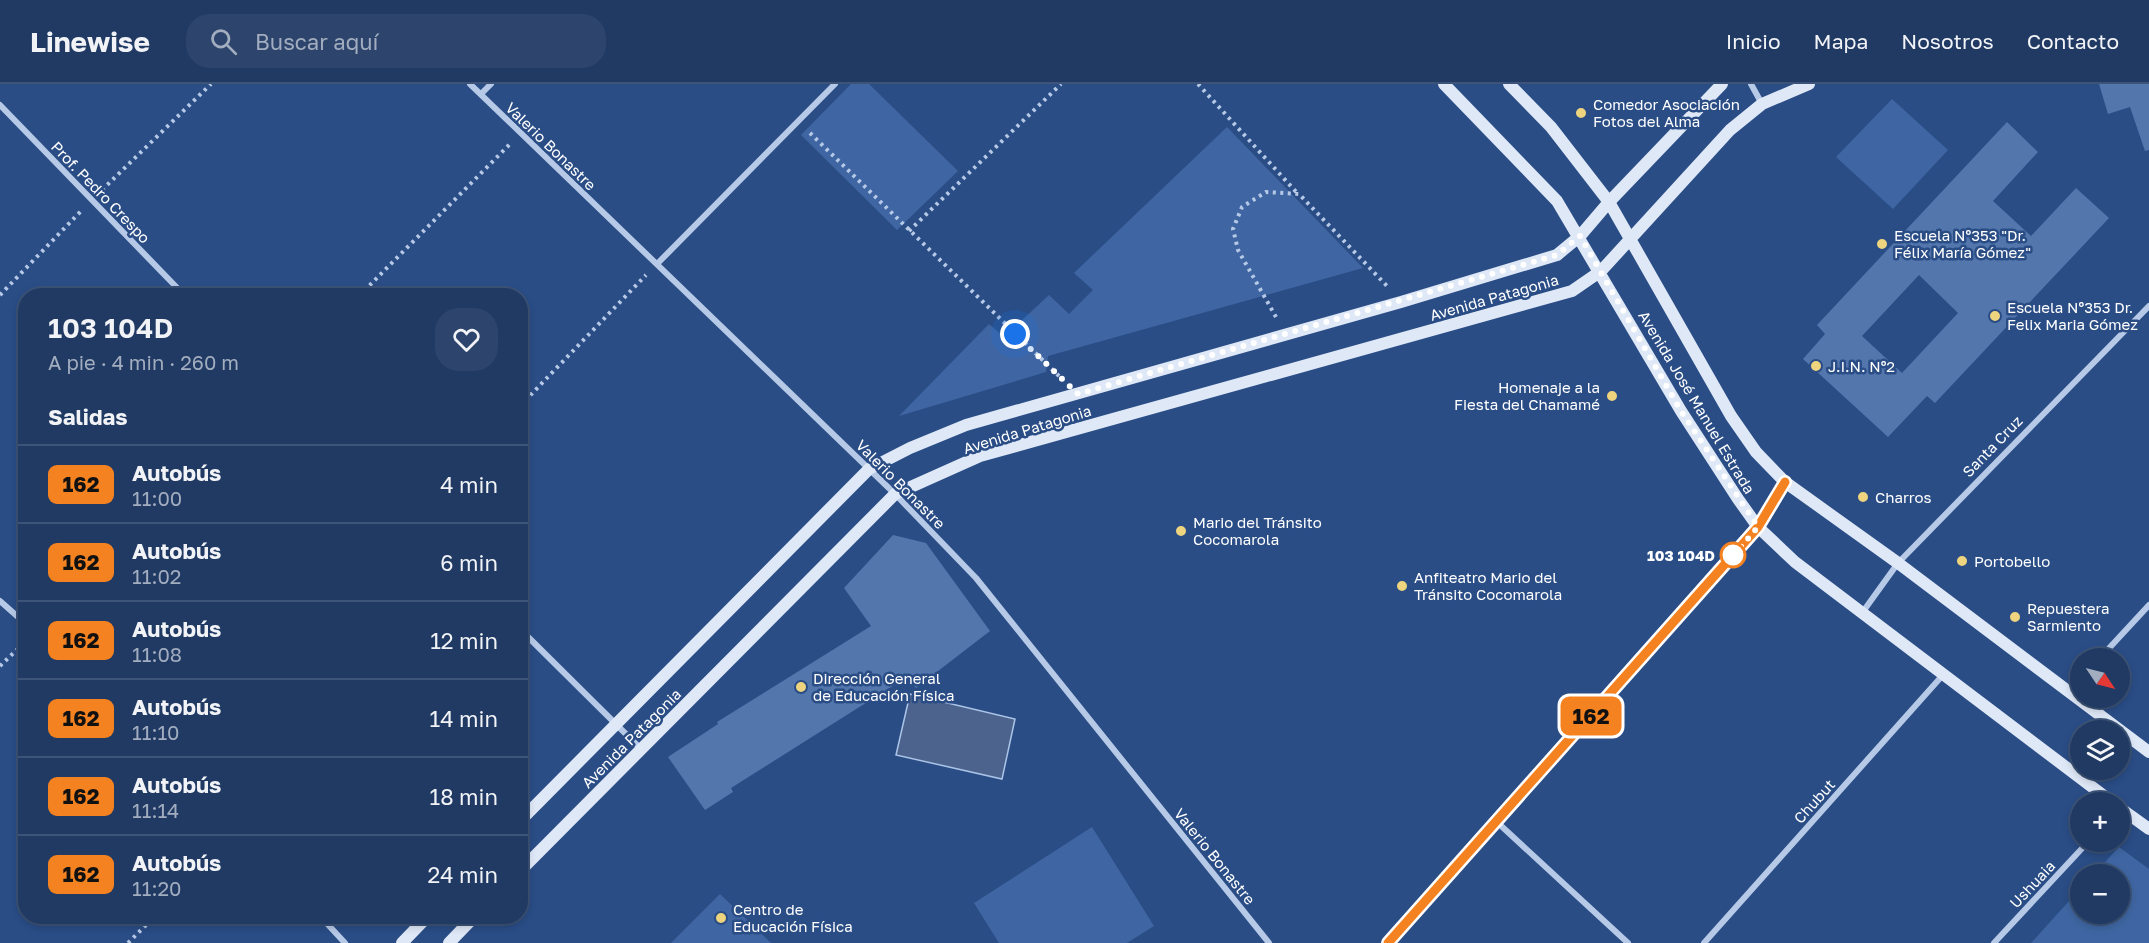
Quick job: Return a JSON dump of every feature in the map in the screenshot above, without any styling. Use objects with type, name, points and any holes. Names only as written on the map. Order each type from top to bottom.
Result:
[{"type":"main road","name":"Avenida José Manuel Estrada","points":[[1444,84],[1557,201],[1601,271],[1681,411],[1758,527],[1795,562],[2099,792]]},
{"type":"main road","name":"Avenida José Manuel Estrada","points":[[1509,84],[1551,127],[1609,201],[1731,416],[1756,452],[1785,482],[1898,563],[2149,752]]},
{"type":"main road","name":"Avenida Patagonia","points":[[528,812],[869,469],[910,448],[966,426],[1557,255],[1580,236],[1609,201],[1722,84]]},
{"type":"main road","name":"Avenida Patagonia","points":[[528,863],[895,494],[980,456],[1572,291],[1601,271],[1730,130],[1762,104],[1809,84]]},
{"type":"main road","points":[[1388,943],[1498,823],[1758,527],[1785,482]]},
{"type":"main road","points":[[2130,815],[2149,829]]},
{"type":"main road","points":[[402,943],[420,924]]},
{"type":"main road","points":[[448,943],[467,924]]},
{"type":"street","name":"Valerio Bonastre","points":[[470,84],[895,494],[976,578],[1269,943]]},
{"type":"street","points":[[481,94],[491,84]]},
{"type":"street","points":[[657,264],[835,84]]},
{"type":"street","points":[[1751,84],[1762,104]]},
{"type":"street","name":"Prof. Pedro Crespo","points":[[0,105],[177,288]]},
{"type":"street","name":"Santa Cruz","points":[[1862,613],[1898,563],[2149,306]]},
{"type":"street","points":[[0,601],[18,617]]},
{"type":"street","points":[[2109,648],[2149,605]]},
{"type":"street","points":[[528,637],[641,749]]},
{"type":"street","name":"Chubut","points":[[1704,943],[1942,675]]},
{"type":"street","points":[[1498,823],[1628,943]]},
{"type":"street","name":"Ushuaia","points":[[1994,943],[2079,852]]},
{"type":"street","points":[[327,924],[345,943]]},
{"type":"path","points":[[909,231],[1060,84]]},
{"type":"path","points":[[1198,84],[1401,302]]},
{"type":"path","points":[[798,121],[1078,394]]},
{"type":"path","points":[[367,288],[520,134]]},
{"type":"path","points":[[1286,334],[1239,250],[1233,229],[1242,207],[1266,192],[1299,194]]},
{"type":"path","points":[[528,398],[657,264]]},
{"type":"path","points":[[0,666],[18,649]]},
{"type":"path","points":[[128,943],[147,924]]},
{"type":"shaded area","points":[[851,84],[869,84],[958,171],[897,230],[801,135]]},
{"type":"shaded area","points":[[1892,99],[1948,150],[1893,209],[1836,157]]},
{"type":"shaded area","points":[[1227,127],[1363,268],[1048,356],[1046,372],[899,416],[989,324],[1004,337],[1049,295],[1069,314],[1093,290],[1074,273]]},
{"type":"shaded area","points":[[910,694],[1015,719],[1002,779],[896,755]]},
{"type":"shaded area","points":[[1092,827],[1154,926],[1127,943],[999,943],[974,903]]},
{"type":"shaded area","points":[[2114,852],[2126,852],[2149,869],[2149,943],[2031,943],[2070,900],[2070,924],[2130,924],[2130,864],[2103,864]]},
{"type":"shaded area","name":"Centro de Educación Física","points":[[720,894],[771,943],[671,943]]},
{"type":"building","points":[[2099,84],[2149,84],[2149,150],[2145,151],[2130,107],[2108,114]]},
{"type":"building","points":[[2007,122],[2038,152],[1993,201],[2031,236],[2076,188],[2109,218],[1935,403],[1927,396],[1888,437],[1803,359],[1825,334],[1817,325]],"holes":[[[1919,275],[1958,313],[1902,373],[1862,336]]]},
{"type":"building","points":[[893,535],[926,543],[990,631],[916,688],[907,677],[731,788],[733,792],[705,810],[668,757],[718,724],[717,722],[871,626],[844,588]]},
{"type":"bus line","name":"162","points":[[1388,943],[1498,823],[1758,527],[1785,482]]},
{"type":"place","name":"Comedor Asociación Fotos del Alma","points":[[1581,113]]},
{"type":"place","name":"Escuela Nº353 \"Dr. Félix María Gómez\"","points":[[1882,244]]},
{"type":"place","name":"Escuela Nº353 Dr. Felix Maria Gómez","points":[[1995,316]]},
{"type":"place","name":"J.I.N. Nº2","points":[[1816,366]]},
{"type":"place","name":"Homenaje a la Fiesta del Chamamé","points":[[1612,396]]},
{"type":"place","name":"Charros","points":[[1863,497]]},
{"type":"place","name":"Mario del Tránsito Cocomarola","points":[[1181,531]]},
{"type":"place","name":"103 104D","points":[[1733,555]]},
{"type":"place","name":"Portobello","points":[[1962,561]]},
{"type":"place","name":"Anfiteatro Mario del Tránsito Cocomarola","points":[[1402,586]]},
{"type":"place","name":"Repuestera Sarmiento","points":[[2015,617]]},
{"type":"place","name":"Dirección General de Educación Física","points":[[801,687]]},
{"type":"place","name":"Centro de Educación Física","points":[[721,918]]},
{"type":"route","points":[[1015,334],[1078,394],[1557,255],[1580,236],[1681,411],[1758,527],[1728,562],[1733,555]]}]
